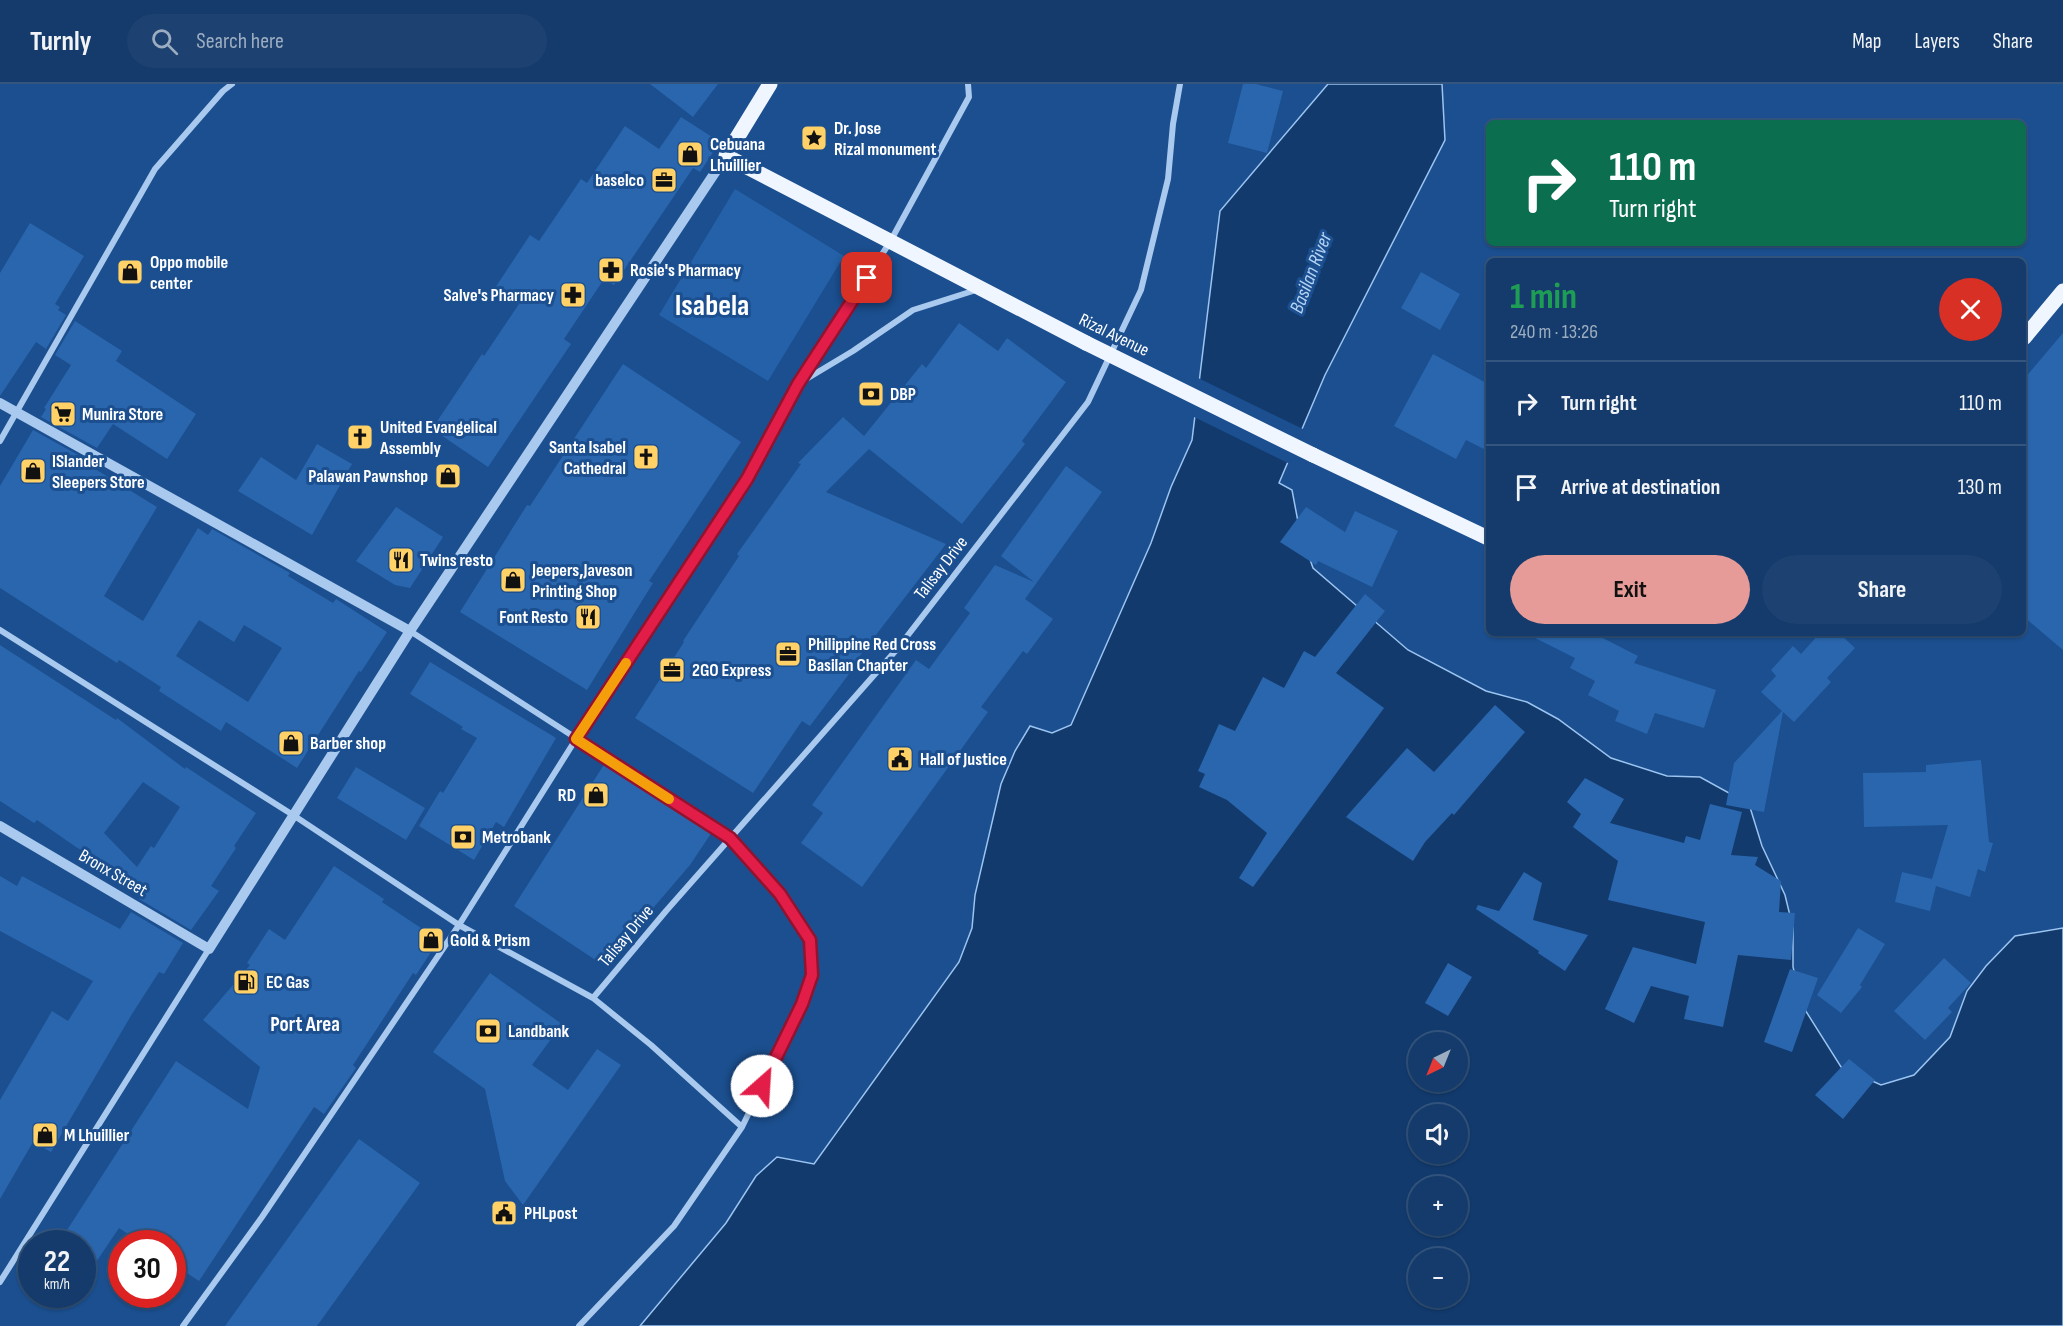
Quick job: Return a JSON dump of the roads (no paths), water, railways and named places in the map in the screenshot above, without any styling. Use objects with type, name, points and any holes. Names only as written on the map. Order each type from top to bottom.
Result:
[{"type":"main road","points":[[726,156],[771,84]]},
{"type":"main road","name":"Rizal Avenue","points":[[726,156],[1086,343],[1486,537]]},
{"type":"main road","points":[[2026,336],[2063,291]]},
{"type":"street","points":[[0,441],[155,169],[223,91],[232,84]]},
{"type":"street","points":[[183,1326],[262,1217],[459,925],[576,739],[747,479],[798,384],[890,242],[969,97],[968,84]]},
{"type":"street","name":"Talisay Drive","points":[[593,998],[730,838],[898,648],[1088,402],[1141,290],[1168,179],[1173,124],[1180,84]]},
{"type":"street","points":[[0,1282],[410,631],[726,156]]},
{"type":"street","points":[[798,384],[853,351],[913,310],[980,289]]},
{"type":"street","points":[[0,403],[410,631],[730,838],[780,894],[810,940],[812,975],[802,1004],[742,1127],[675,1226],[579,1326]]},
{"type":"street","points":[[0,630],[293,815],[459,925],[593,998],[651,1045],[742,1127]]},
{"type":"street","name":"Bronx Street","points":[[0,826],[209,949]]},
{"type":"water","name":"Basilan River","points":[[1328,84],[1442,84],[1445,140],[1325,375],[1279,483],[1292,490],[1299,527],[1313,568],[1408,650],[1486,691],[1527,702],[1558,719],[1611,758],[1667,776],[1700,777],[1749,804],[1762,846],[1785,895],[1793,928],[1793,967],[1802,1005],[1841,1067],[1881,1085],[1914,1075],[1950,1037],[1967,991],[1986,966],[2015,936],[2063,928],[2063,1326],[640,1326],[726,1223],[756,1176],[777,1157],[814,1164],[959,962],[972,928],[975,895],[1001,784],[1015,751],[1030,726],[1052,733],[1071,725],[1151,543],[1171,487],[1192,440],[1220,211]]},
{"type":"place","name":"Dr. Jose Rizal monument","points":[[814,138]]},
{"type":"place","name":"Cebuana Lhuillier","points":[[690,154]]},
{"type":"place","name":"baselco","points":[[664,180]]},
{"type":"place","name":"Rosie's Pharmacy","points":[[611,270]]},
{"type":"place","name":"Oppo mobile center","points":[[130,272]]},
{"type":"place","name":"Salve's Pharmacy","points":[[573,295]]},
{"type":"place","name":"DBP","points":[[871,394]]},
{"type":"place","name":"Munira Store","points":[[63,414]]},
{"type":"place","name":"United Evangelical Assembly","points":[[360,437]]},
{"type":"place","name":"Santa Isabel Cathedral","points":[[646,457]]},
{"type":"place","name":"ISlander Sleepers Store","points":[[33,471]]},
{"type":"place","name":"Palawan Pawnshop","points":[[448,476]]},
{"type":"place","name":"Twins resto","points":[[401,560]]},
{"type":"place","name":"Jeepers,Javeson Printing Shop","points":[[513,580]]},
{"type":"place","name":"Font Resto","points":[[588,617]]},
{"type":"place","name":"Philippine Red Cross Basilan Chapter","points":[[788,654]]},
{"type":"place","name":"2GO Express","points":[[672,670]]},
{"type":"place","name":"Barber shop","points":[[291,743]]},
{"type":"place","name":"Hall of Justice","points":[[900,759]]},
{"type":"place","name":"RD","points":[[596,795]]},
{"type":"place","name":"Metrobank","points":[[463,837]]},
{"type":"place","name":"Gold & Prism","points":[[431,940]]},
{"type":"place","name":"EC Gas","points":[[246,982]]},
{"type":"place","name":"Landbank","points":[[488,1031]]},
{"type":"place","name":"M Lhuillier","points":[[45,1135]]},
{"type":"place","name":"PHLpost","points":[[504,1213]]},
{"type":"district","name":"Isabela","points":[[712,306]]},
{"type":"district","name":"Port Area","points":[[305,1024]]}]
